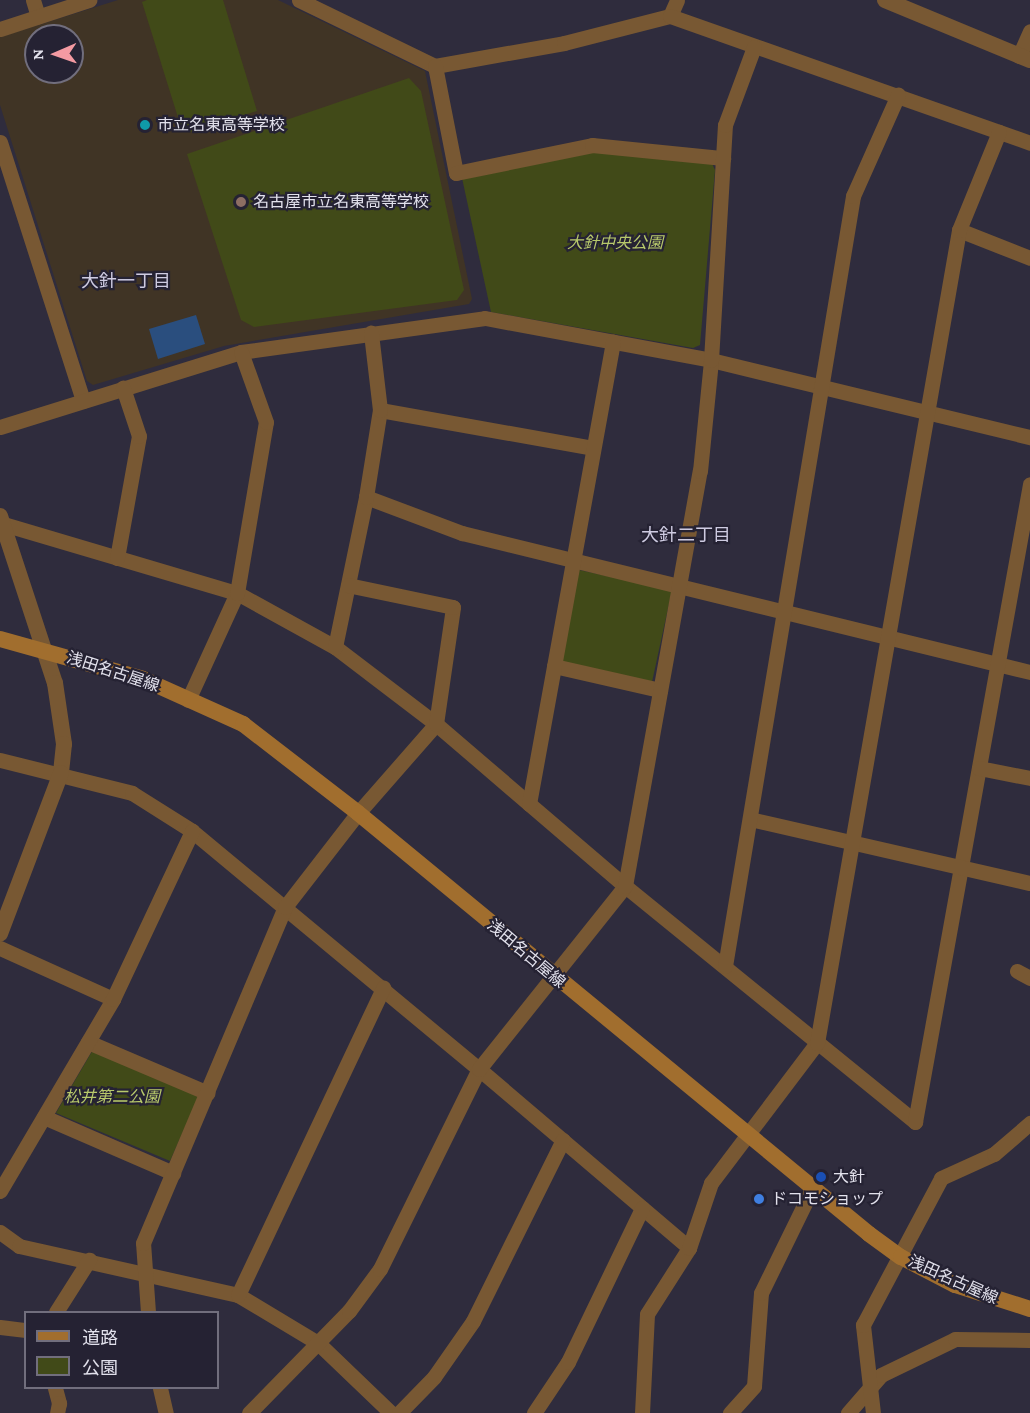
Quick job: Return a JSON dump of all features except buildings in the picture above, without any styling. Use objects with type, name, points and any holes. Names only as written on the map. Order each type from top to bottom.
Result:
[{"type":"main road","name":"浅田名古屋線","points":[[0,639],[143,679],[243,724],[358,813],[553,977],[901,1257],[955,1285],[1030,1310]]},
{"type":"street","points":[[33,0],[38,16]]},
{"type":"street","points":[[0,29],[89,0]]},
{"type":"street","points":[[670,16],[677,0]]},
{"type":"street","points":[[885,0],[1024,58],[1030,30]]},
{"type":"street","points":[[308,2],[435,66],[564,43],[670,16],[1030,143]]},
{"type":"street","points":[[249,1413],[349,1311],[380,1269],[479,1069],[625,886],[700,471],[711,360],[725,124],[754,47]]},
{"type":"street","points":[[435,66],[456,173],[592,145],[723,158]]},
{"type":"street","points":[[725,966],[824,387],[853,196],[898,95]]},
{"type":"street","points":[[642,1413],[647,1314],[689,1248],[711,1183],[817,1043],[959,230],[999,132]]},
{"type":"street","points":[[0,142],[83,401]]},
{"type":"street","points":[[959,230],[1030,258]]},
{"type":"street","points":[[0,427],[241,352],[485,318],[711,360],[1030,436]]},
{"type":"street","points":[[335,647],[366,497],[380,410],[370,333]]},
{"type":"street","points":[[529,804],[613,342]]},
{"type":"street","points":[[188,700],[237,593],[266,422],[241,352]]},
{"type":"street","points":[[117,558],[139,436],[123,388]]},
{"type":"street","points":[[380,410],[593,448]]},
{"type":"street","points":[[1,521],[237,593],[335,647],[436,724],[625,886],[915,1122],[1030,484]]},
{"type":"street","points":[[366,497],[462,533],[679,588],[1030,672]]},
{"type":"street","points":[[0,934],[61,773],[64,744],[55,683],[1,521]]},
{"type":"street","points":[[148,1311],[143,1243],[208,1094],[285,907],[358,813],[436,724],[453,607],[348,585]]},
{"type":"street","points":[[555,666],[660,690]]},
{"type":"street","points":[[0,760],[61,773],[132,793],[192,831],[383,988],[689,1248]]},
{"type":"street","points":[[979,768],[1030,778]]},
{"type":"street","points":[[750,819],[1030,883]]},
{"type":"street","points":[[0,1191],[113,999],[192,831]]},
{"type":"street","points":[[0,948],[113,999]]},
{"type":"street","points":[[238,1295],[383,988]]},
{"type":"street","points":[[88,1042],[208,1094]]},
{"type":"street","points":[[44,1118],[173,1173]]},
{"type":"street","points":[[873,1413],[872,1387],[863,1325],[941,1178],[994,1154],[1030,1123]]},
{"type":"street","points":[[399,1413],[434,1377],[473,1321],[563,1140]]},
{"type":"street","points":[[730,1413],[754,1386],[761,1293],[813,1187]]},
{"type":"street","points":[[534,1413],[568,1362],[642,1208]]},
{"type":"street","points":[[0,1232],[19,1246],[145,1272],[238,1295],[318,1343],[391,1413]]},
{"type":"street","points":[[57,1311],[89,1260]]},
{"type":"street","points":[[0,1327],[24,1330]]},
{"type":"street","points":[[848,1413],[881,1375],[955,1339],[1030,1340]]},
{"type":"street","points":[[55,1389],[59,1403],[57,1413]]},
{"type":"street","points":[[160,1389],[166,1413]]},
{"type":"shaded area","name":"名古屋市立名東高等学校","points":[[118,0],[278,0],[425,71],[472,299],[469,304],[224,346],[93,385],[87,381],[0,105],[0,37],[24,29],[24,84],[84,84],[84,24],[41,24]]},
{"type":"green space","points":[[147,0],[223,0],[257,111],[190,132],[181,127],[142,2]]},
{"type":"green space","points":[[409,78],[421,91],[464,290],[457,300],[254,327],[241,320],[187,154]]},
{"type":"green space","name":"大針中央公園","points":[[591,152],[710,159],[715,170],[700,345],[693,348],[491,312],[462,178]]},
{"type":"green space","points":[[579,570],[672,590],[652,682],[560,662]]},
{"type":"green space","name":"松井第二公園","points":[[94,1048],[194,1092],[198,1098],[170,1161],[56,1113]]},
{"type":"water","points":[[196,315],[205,344],[158,359],[149,329]]},
{"type":"place","name":"市立名東高等学校","points":[[145,125]]},
{"type":"place","name":"名古屋市立名東高等学校","points":[[241,202]]},
{"type":"place","name":"大針","points":[[821,1177]]},
{"type":"place","name":"ドコモショップ","points":[[759,1199]]},
{"type":"district","name":"大針一丁目","points":[[126,281]]},
{"type":"district","name":"大針二丁目","points":[[686,535]]}]
